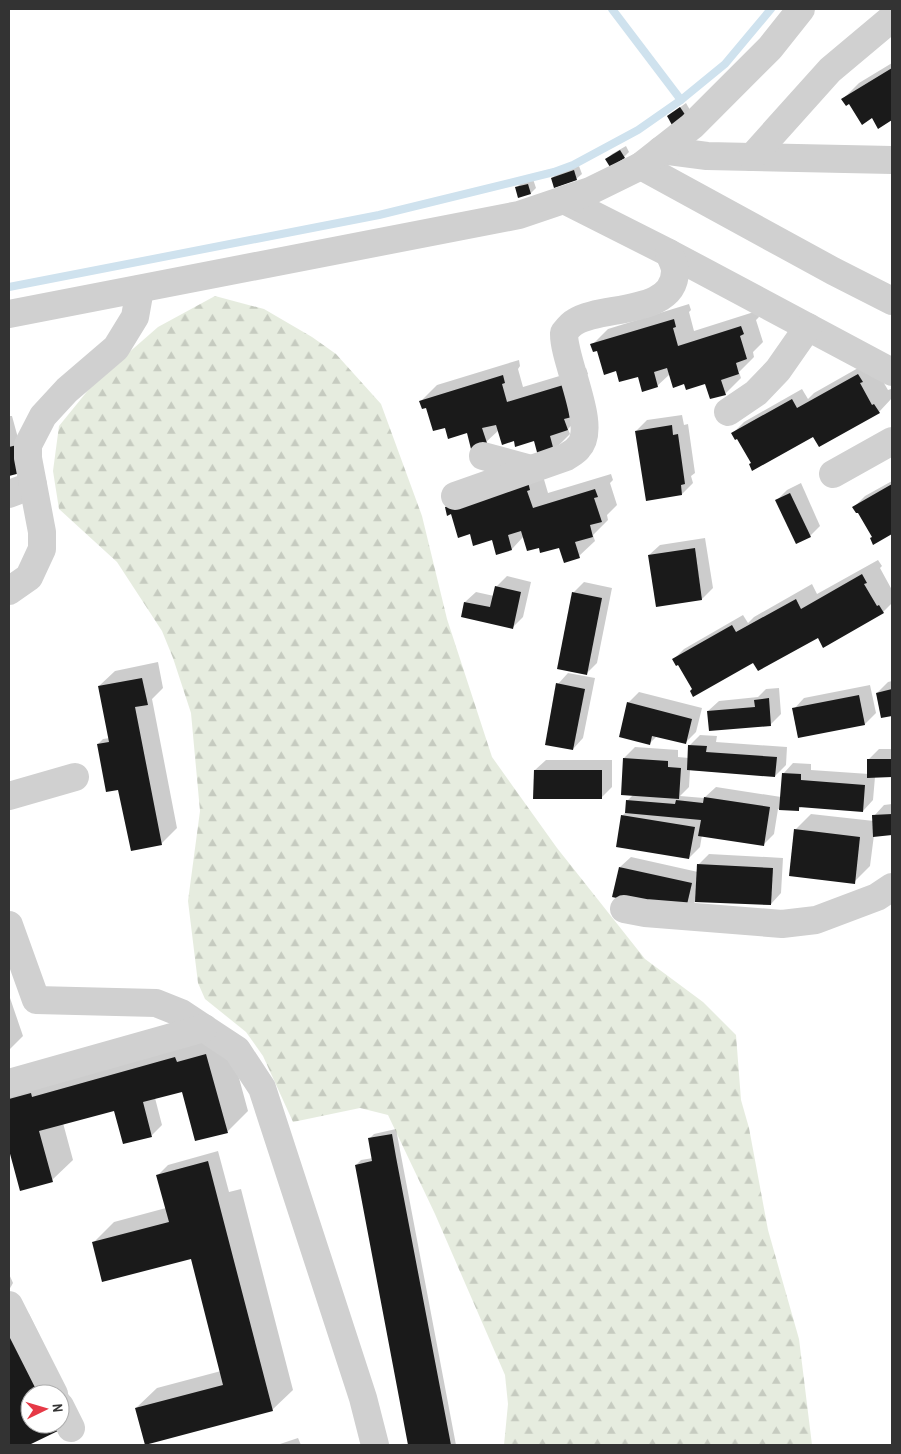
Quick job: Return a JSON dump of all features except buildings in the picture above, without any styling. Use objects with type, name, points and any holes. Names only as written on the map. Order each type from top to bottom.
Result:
[{"type":"street","points":[[9,314],[519,215],[590,191],[651,158],[692,126],[770,48],[801,9]]},
{"type":"street","points":[[752,157],[830,70],[892,18]]},
{"type":"street","points":[[651,158],[707,156],[892,160]]},
{"type":"street","points":[[651,158],[833,271],[892,301]]},
{"type":"street","points":[[564,200],[669,253],[892,372]]},
{"type":"street","points":[[455,496],[566,457],[580,448],[585,435],[583,406],[568,361],[564,344],[564,333],[574,322],[584,317],[645,304],[662,297],[672,286],[675,271],[669,253]]},
{"type":"street","points":[[9,591],[28,577],[42,549],[42,532],[25,484],[28,445],[42,416],[67,390],[116,348],[135,317],[140,289]]},
{"type":"street","points":[[728,412],[756,393],[778,370],[808,327]]},
{"type":"street","points":[[833,474],[892,441]]},
{"type":"street","points":[[484,456],[531,469]]},
{"type":"street","points":[[9,796],[75,777]]},
{"type":"street","points":[[624,909],[645,913],[782,924],[816,920],[876,896],[892,887]]},
{"type":"street","points":[[9,925],[36,1000],[156,1003],[181,1013],[237,1050],[262,1088],[363,1398],[375,1445]]},
{"type":"street","points":[[9,1083],[204,1028]]},
{"type":"street","points":[[9,1308],[49,1384]]},
{"type":"green space","points":[[215,296],[264,309],[312,337],[336,354],[381,404],[422,516],[447,619],[492,757],[557,848],[645,959],[703,1002],[736,1035],[741,1100],[749,1128],[768,1230],[799,1339],[812,1445],[504,1445],[508,1404],[505,1375],[435,1214],[388,1115],[360,1108],[293,1122],[263,1056],[246,1032],[205,999],[198,983],[188,901],[200,811],[191,713],[162,631],[117,562],[59,509],[53,471],[59,426],[94,383],[158,327]]},
{"type":"waterway","points":[[612,9],[681,100]]},
{"type":"waterway","points":[[9,287],[379,215],[554,172],[573,165],[638,130],[681,100],[725,64],[771,9]]}]
